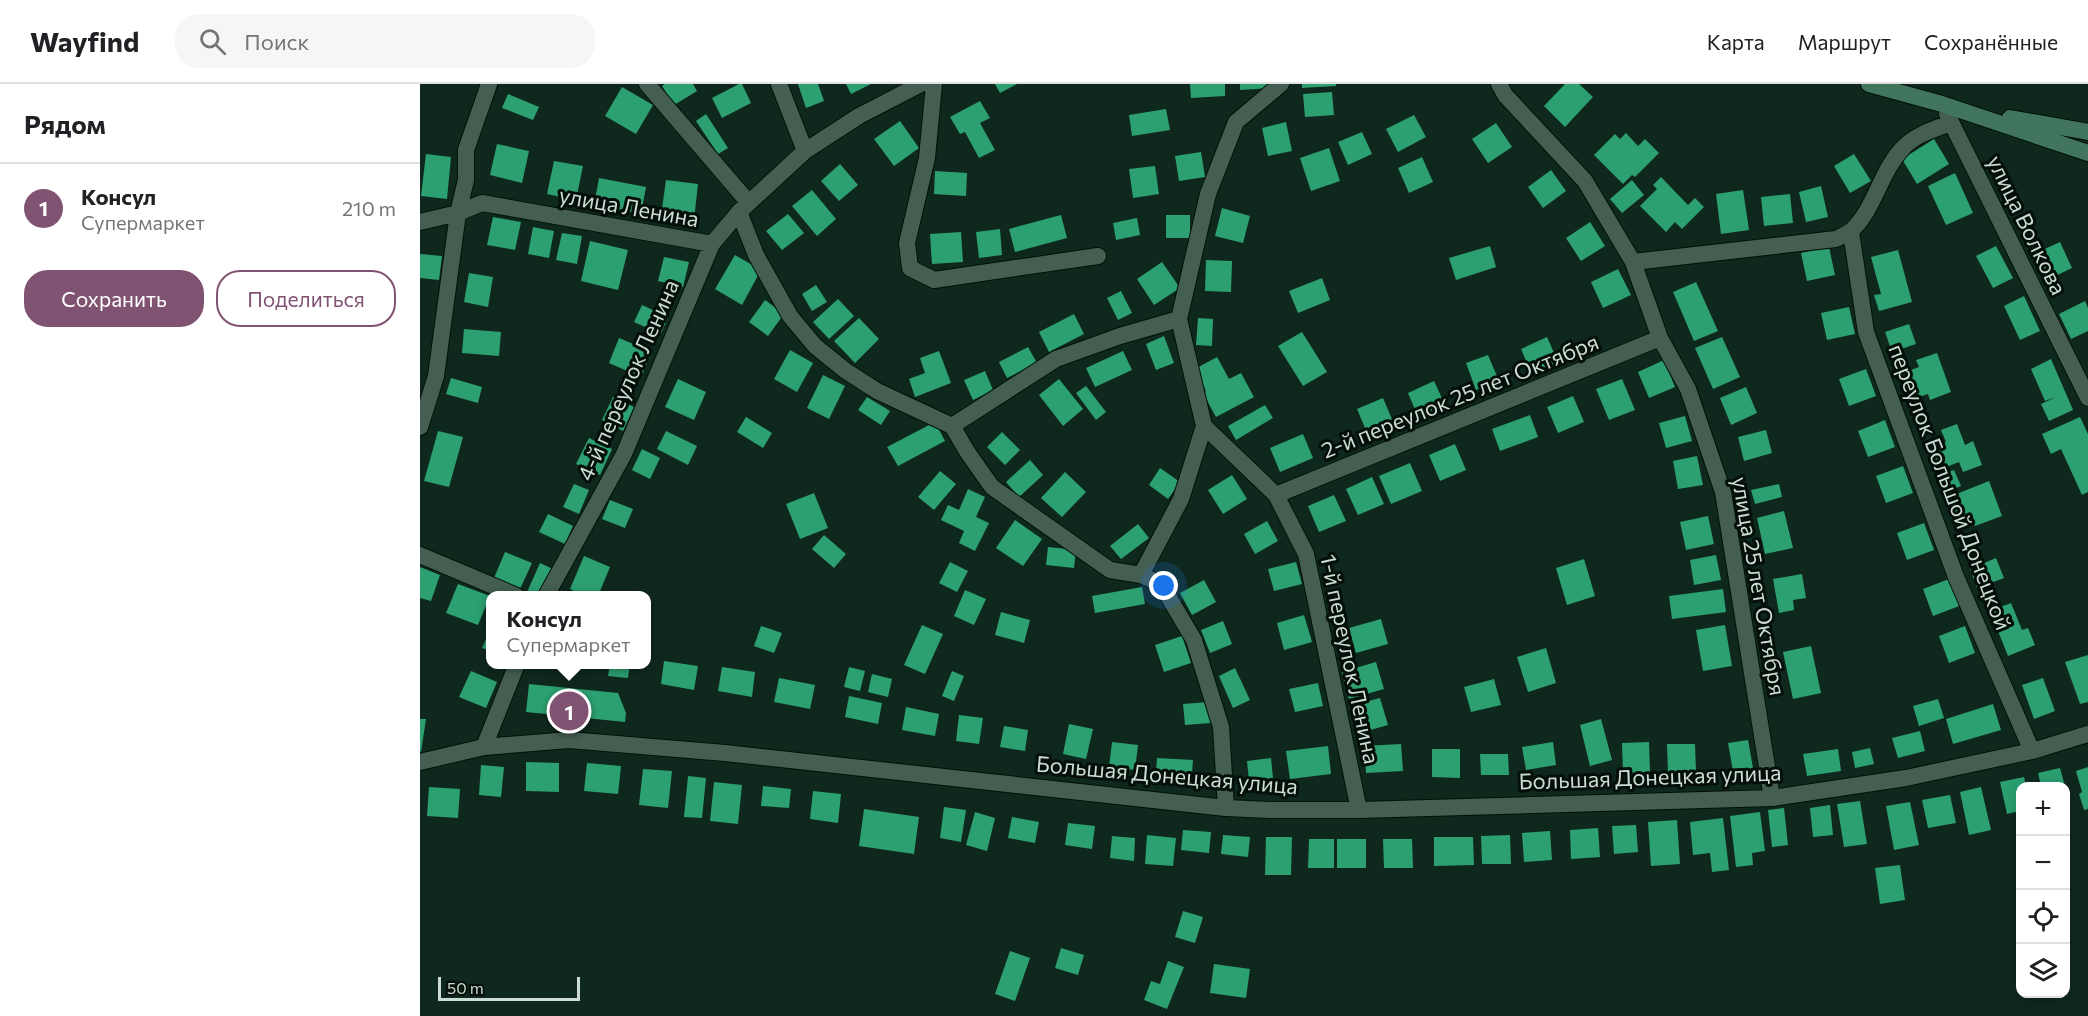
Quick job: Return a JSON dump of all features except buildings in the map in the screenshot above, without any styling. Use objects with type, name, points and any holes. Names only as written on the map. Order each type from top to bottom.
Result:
[{"type":"main road","points":[[1869,84],[1942,104],[2088,153]]},
{"type":"main road","points":[[1942,104],[2088,132]]},
{"type":"street","points":[[420,427],[436,376],[458,213],[466,180],[466,150],[489,84]]},
{"type":"street","points":[[647,84],[744,208],[756,255],[790,316],[815,346],[846,371],[877,391],[952,426],[992,487],[1110,570],[1141,575],[1161,584],[1194,640],[1221,727],[1226,808]]},
{"type":"street","points":[[780,84],[805,151]]},
{"type":"street","name":"улица Ленина","points":[[420,222],[458,213],[482,203],[712,244],[744,208],[805,151],[859,116],[921,84]]},
{"type":"street","points":[[934,84],[927,158],[907,243],[910,268],[934,280],[1098,256]]},
{"type":"street","points":[[1141,575],[1181,499],[1204,426],[1179,319],[1208,194],[1236,122],[1281,84]]},
{"type":"street","name":"улица 25 лет Октября","points":[[1499,84],[1505,94],[1585,181],[1633,262],[1660,338],[1688,389],[1723,492],[1772,798]]},
{"type":"street","name":"улица Волкова","points":[[1942,104],[2088,398]]},
{"type":"street","points":[[1633,262],[1836,239],[1851,232],[1861,220],[1889,165],[1903,147],[1918,136],[1951,123]]},
{"type":"street","name":"переулок Большой Донецкой","points":[[1851,232],[1866,332],[1956,577],[2032,751]]},
{"type":"street","name":"4-й переулок Ленина","points":[[549,591],[624,454],[712,244]]},
{"type":"street","points":[[952,426],[1056,359],[1120,336],[1179,319]]},
{"type":"street","name":"2-й переулок 25 лет Октября","points":[[1276,495],[1660,338]]},
{"type":"street","name":"1-й переулок Ленина","points":[[1204,426],[1276,495],[1306,554],[1359,810]]},
{"type":"street","points":[[420,555],[505,591]]},
{"type":"street","points":[[484,747],[515,669]]},
{"type":"street","name":"Большая Донецкая улица","points":[[420,762],[484,747],[569,740],[737,754],[1226,808],[1359,810],[1772,798],[1906,778],[2032,751],[2088,735]]},
{"type":"place","name":"Консул","points":[[569,711]]}]
